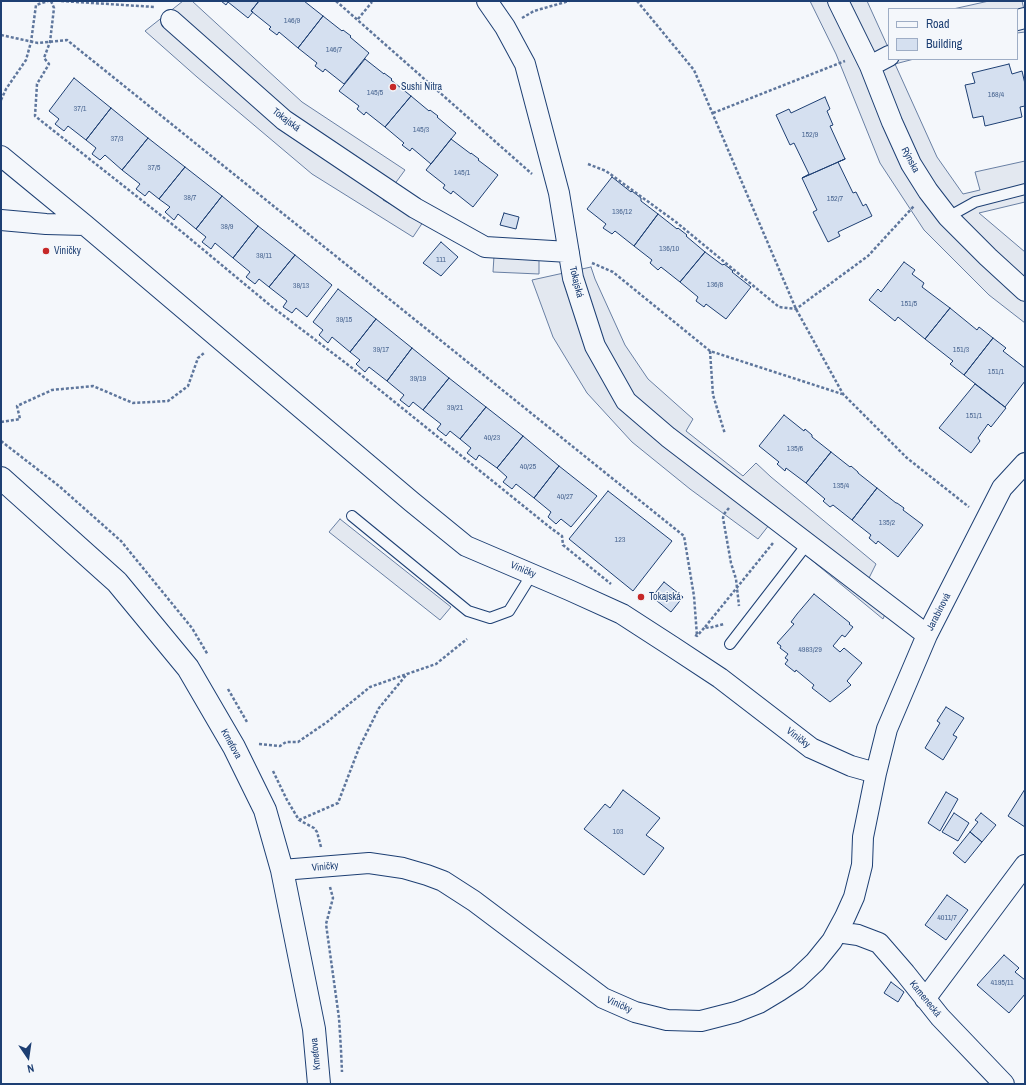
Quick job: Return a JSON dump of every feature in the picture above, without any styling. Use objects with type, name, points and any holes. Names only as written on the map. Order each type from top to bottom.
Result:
[{"type":"street","name":"Tokajská","points":[[487,1],[505,27],[525,64],[559,193],[573,278],[595,346],[626,401],[668,437],[927,634]]},
{"type":"street","name":"Rýnska","points":[[838,1],[867,60],[911,164],[928,191],[948,217],[1025,291]]},
{"type":"street","name":"Tokajská","points":[[166,14],[284,120],[415,208],[484,247],[569,252]]},
{"type":"street","points":[[867,60],[888,56]]},
{"type":"street","name":"Viničky","points":[[1,156],[466,546],[622,614],[720,678],[811,748],[851,766],[876,773],[863,837],[862,865],[854,897],[832,941],[815,962],[791,983],[779,991],[759,1003],[736,1012],[701,1021],[667,1020],[635,1012],[603,998],[474,901],[427,875],[403,868],[369,863],[282,870]]},
{"type":"street","points":[[1,220],[46,224],[85,225]]},
{"type":"street","name":"Jarabinová","points":[[876,773],[887,729],[927,634],[1002,488],[1025,463]]},
{"type":"street","name":"Kmeťova","points":[[1,478],[118,582],[188,668],[234,747],[265,810],[282,870],[314,1029],[319,1084]]},
{"type":"street","points":[[925,999],[1025,865]]},
{"type":"street","name":"Kamenecká","points":[[837,932],[858,935],[879,943],[940,1017],[1004,1084]]},
{"type":"lane","points":[[948,217],[975,202],[1025,189]]},
{"type":"lane","points":[[352,516],[468,611],[490,618],[509,611],[532,574]]},
{"type":"lane","points":[[730,644],[808,544]]},
{"type":"path","points":[[1,100],[6,89],[26,60],[31,42],[36,5],[49,1],[54,8],[50,42],[44,58],[49,64],[37,84],[35,116],[182,232],[271,306],[360,374],[562,536],[563,545],[616,589]]},
{"type":"path","points":[[61,1],[166,14]]},
{"type":"path","points":[[336,1],[536,178]]},
{"type":"path","points":[[505,27],[534,11],[569,1]]},
{"type":"path","points":[[637,1],[694,70],[796,309],[843,394],[907,458],[986,520]]},
{"type":"path","points":[[358,19],[372,2]]},
{"type":"path","points":[[1,35],[38,43],[67,40],[684,536],[694,596],[697,636]]},
{"type":"path","points":[[713,113],[867,60]]},
{"type":"path","points":[[588,164],[606,171],[676,222],[779,307],[796,309],[868,256],[928,191]]},
{"type":"path","points":[[569,252],[613,272],[710,351],[843,394]]},
{"type":"path","points":[[1,422],[20,419],[16,406],[52,390],[93,386],[133,403],[168,400],[188,386],[198,358],[219,339]]},
{"type":"path","points":[[710,351],[713,395],[724,434]]},
{"type":"path","points":[[724,514],[723,518],[731,563],[736,579],[739,608]]},
{"type":"path","points":[[697,636],[786,527]]},
{"type":"path","points":[[705,627],[709,628],[725,624]]},
{"type":"path","points":[[692,633],[697,636]]},
{"type":"path","points":[[262,750],[259,744],[280,746],[286,742],[298,742],[327,722],[370,687],[436,664],[466,639]]},
{"type":"path","points":[[299,820],[338,803],[359,748],[379,708],[407,674]]},
{"type":"path","points":[[272,770],[299,820],[314,828],[317,832],[326,867],[332,898],[326,924],[339,1018],[342,1050],[342,1077]]},
{"type":"shaded area","points":[[183,1],[192,1],[302,102],[405,170],[383,200],[423,222],[413,237],[312,174],[145,31]]},
{"type":"shaded area","points":[[810,1],[867,1],[888,45],[888,60],[910,60],[895,64],[937,157],[963,194],[980,190],[975,172],[1025,161],[1025,202],[979,213],[1025,252],[1025,323],[989,295],[924,230],[880,163],[836,54]]},
{"type":"shaded area","points":[[989,1],[1022,1],[1025,14],[1025,32],[1018,33],[1018,8],[958,8]]},
{"type":"shaded area","points":[[494,256],[539,258],[539,274],[493,272]]},
{"type":"shaded area","points":[[591,267],[625,345],[648,379],[693,419],[686,431],[743,476],[756,463],[876,564],[868,580],[892,597],[883,619],[769,525],[758,539],[690,489],[632,442],[587,393],[553,337],[532,280]]},
{"type":"shaded area","points":[[340,519],[451,607],[440,620],[329,532]]},
{"type":"building","points":[[221,1],[259,1],[251,11],[253,12],[248,18],[228,2],[226,5]]},
{"type":"building","points":[[259,1],[304,1],[323,16],[298,48],[279,32],[277,35],[269,29],[271,27],[251,11]]},
{"type":"building","points":[[323,16],[351,36],[350,37],[369,53],[344,84],[325,69],[323,72],[315,66],[317,63],[298,48]]},
{"type":"building","points":[[365,59],[392,79],[391,80],[411,96],[385,127],[366,112],[364,115],[357,109],[359,106],[339,91]]},
{"type":"building","points":[[1009,64],[1012,74],[1022,71],[1025,84],[1025,106],[1020,107],[1022,117],[985,126],[983,116],[973,118],[965,85],[975,83],[972,73]]},
{"type":"building","points":[[74,78],[111,108],[86,140],[68,126],[64,131],[55,124],[59,119],[49,111]]},
{"type":"building","points":[[411,96],[429,111],[430,110],[438,116],[437,117],[456,133],[431,164],[412,148],[410,151],[402,145],[404,143],[385,127]]},
{"type":"building","points":[[825,97],[830,109],[827,111],[833,125],[830,126],[845,159],[802,178],[809,174],[794,143],[790,145],[776,115],[789,109],[791,113]]},
{"type":"building","points":[[111,108],[148,138],[122,170],[105,155],[100,160],[92,154],[96,148],[86,140]]},
{"type":"building","points":[[148,138],[185,167],[159,199],[149,191],[145,196],[136,189],[140,184],[122,170]]},
{"type":"building","points":[[451,139],[498,175],[473,207],[453,191],[451,194],[443,188],[445,185],[426,170]]},
{"type":"building","points":[[838,162],[853,193],[856,192],[863,206],[866,204],[872,216],[838,232],[840,236],[828,242],[813,212],[817,210],[802,178]]},
{"type":"building","points":[[185,167],[222,196],[196,229],[178,214],[174,220],[165,212],[170,207],[159,199]]},
{"type":"building","points":[[612,177],[641,198],[641,201],[658,214],[634,246],[615,231],[612,234],[603,228],[606,224],[587,209]]},
{"type":"building","points":[[222,196],[258,226],[233,258],[215,243],[211,249],[202,242],[206,237],[196,229]]},
{"type":"building","points":[[504,213],[519,217],[516,229],[500,225]]},
{"type":"building","points":[[658,214],[687,235],[686,236],[705,252],[680,282],[661,267],[658,270],[650,263],[652,260],[634,246]]},
{"type":"building","points":[[258,226],[295,255],[269,287],[259,279],[255,284],[246,277],[250,272],[233,258]]},
{"type":"building","points":[[441,242],[458,257],[441,276],[423,263]]},
{"type":"building","points":[[705,252],[721,264],[724,264],[751,287],[726,319],[706,304],[704,307],[696,301],[698,297],[680,282]]},
{"type":"building","points":[[295,255],[332,285],[307,317],[296,308],[292,313],[283,307],[287,301],[269,287]]},
{"type":"building","points":[[904,262],[915,270],[912,274],[924,283],[922,287],[950,308],[925,339],[898,317],[895,321],[869,300],[878,289],[881,292]]},
{"type":"building","points":[[338,289],[376,319],[350,352],[332,337],[328,343],[319,335],[323,330],[313,322]]},
{"type":"building","points":[[950,308],[977,330],[979,327],[993,338],[964,375],[950,364],[953,361],[925,339]]},
{"type":"building","points":[[376,319],[412,348],[387,381],[369,367],[365,372],[356,364],[360,360],[350,352]]},
{"type":"building","points":[[993,338],[1006,348],[1003,351],[1025,368],[1025,381],[1005,407],[964,375]]},
{"type":"building","points":[[412,348],[449,378],[423,410],[413,402],[409,407],[400,400],[404,395],[387,381]]},
{"type":"building","points":[[449,378],[486,407],[460,439],[450,431],[446,436],[437,429],[441,424],[423,410]]},
{"type":"building","points":[[975,384],[1006,408],[991,427],[988,424],[978,438],[980,441],[971,453],[939,428]]},
{"type":"building","points":[[486,407],[523,436],[497,468],[479,455],[476,460],[467,453],[471,448],[460,439]]},
{"type":"building","points":[[784,415],[804,431],[805,429],[812,435],[812,437],[831,452],[806,483],[786,468],[785,471],[777,464],[779,462],[759,446]]},
{"type":"building","points":[[523,436],[559,466],[534,498],[516,484],[512,489],[503,482],[507,477],[497,468]]},
{"type":"building","points":[[831,452],[850,467],[851,466],[877,488],[852,520],[833,505],[830,507],[823,501],[825,499],[806,483]]},
{"type":"building","points":[[559,466],[597,496],[571,527],[561,519],[556,524],[548,517],[551,512],[534,498]]},
{"type":"building","points":[[877,488],[904,508],[903,510],[923,525],[898,557],[878,541],[876,544],[869,538],[871,535],[852,520]]},
{"type":"building","points":[[608,491],[672,541],[633,591],[569,539]]},
{"type":"building","points":[[664,582],[683,597],[671,612],[652,597]]},
{"type":"building","points":[[814,594],[853,627],[845,637],[842,635],[833,646],[840,652],[844,648],[862,663],[847,681],[851,685],[830,702],[812,688],[814,685],[796,670],[795,672],[785,664],[788,660],[785,658],[788,654],[780,648],[781,646],[777,643],[794,624],[791,622]]},
{"type":"building","points":[[946,707],[964,718],[953,735],[957,737],[943,760],[925,748],[940,723],[937,721]]},
{"type":"building","points":[[1025,789],[1025,827],[1008,816]]},
{"type":"building","points":[[623,790],[660,818],[646,835],[664,848],[644,875],[584,829],[605,804],[610,808]]},
{"type":"building","points":[[946,792],[958,799],[940,831],[928,823]]},
{"type":"building","points":[[954,813],[969,823],[958,841],[942,832]]},
{"type":"building","points":[[981,813],[996,825],[982,842],[970,832],[978,822],[975,820]]},
{"type":"building","points":[[970,832],[982,842],[965,863],[953,853]]},
{"type":"building","points":[[947,895],[968,910],[946,940],[925,925]]},
{"type":"building","points":[[1004,955],[1019,968],[1015,972],[1025,980],[1025,994],[1009,1013],[977,985]]},
{"type":"building","points":[[891,982],[904,992],[898,1002],[884,993]]},
{"type":"place","name":"Sushi Nitra","points":[[393,87]]},
{"type":"place","name":"Viničky","points":[[46,251]]},
{"type":"place","name":"Tokajská","points":[[641,597]]}]
